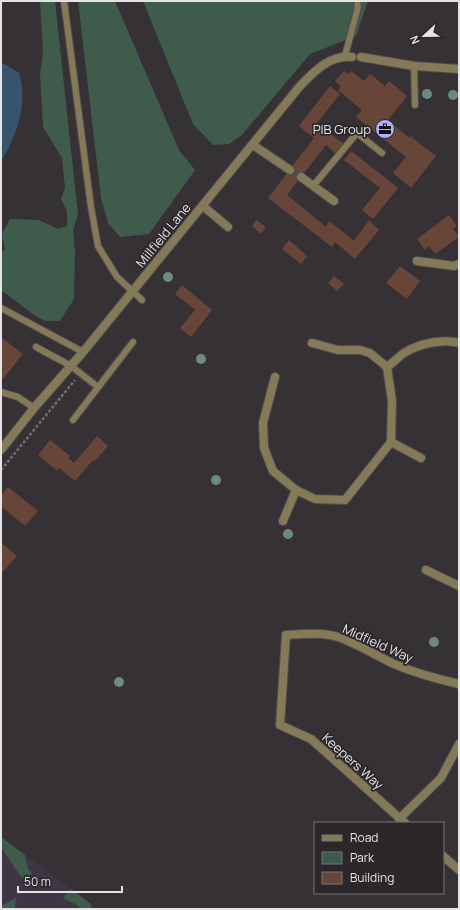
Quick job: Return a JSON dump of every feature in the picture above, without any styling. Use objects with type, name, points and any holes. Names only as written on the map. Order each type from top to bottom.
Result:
[{"type":"street","name":"Millfield Lane","points":[[1,450],[34,408],[133,292],[300,86],[318,68],[328,61],[354,57]]},
{"type":"street","points":[[354,57],[414,66],[459,69]]},
{"type":"street","points":[[253,145],[290,170]]},
{"type":"street","points":[[301,177],[334,201]]},
{"type":"street","points":[[203,206],[228,227]]},
{"type":"street","points":[[417,262],[454,266],[459,264]]},
{"type":"street","points":[[387,367],[406,352],[432,342],[446,340],[459,343]]},
{"type":"street","points":[[275,377],[263,423],[264,448],[273,471],[296,490],[315,499],[345,500],[391,442],[392,401],[387,367],[370,353],[360,350],[338,350],[312,343]]},
{"type":"street","points":[[391,442],[421,458]]},
{"type":"street","points":[[283,521],[296,490]]},
{"type":"street","points":[[426,570],[459,586]]},
{"type":"street","name":"Midfield Way","points":[[280,725],[286,635],[312,634],[337,637],[424,676],[459,684]]},
{"type":"street","name":"Keepers Way","points":[[280,725],[311,739],[402,821]]},
{"type":"street","points":[[402,821],[441,778],[459,744]]},
{"type":"street","points":[[444,857],[459,870]]},
{"type":"lane","points":[[64,1],[90,199],[98,246],[117,276],[142,300]]},
{"type":"lane","points":[[354,57],[358,1]]},
{"type":"lane","points":[[414,66],[415,105]]},
{"type":"lane","points":[[313,186],[357,133],[382,153]]},
{"type":"lane","points":[[1,308],[83,352]]},
{"type":"lane","points":[[73,420],[133,342]]},
{"type":"lane","points":[[36,347],[71,366],[98,386]]},
{"type":"lane","points":[[1,392],[18,397],[34,408]]},
{"type":"shaded area","points":[[1,837],[71,889],[98,909],[1,909]]},
{"type":"green space","points":[[40,1],[55,1],[78,215],[73,230],[75,251],[74,299],[60,321],[45,321],[34,315],[1,290],[1,251],[5,250],[2,234],[10,219],[39,220],[58,229],[67,226],[67,211],[61,199],[65,188],[62,158],[43,127],[40,74],[43,54]]},
{"type":"green space","points":[[78,1],[115,1],[179,150],[195,170],[149,234],[120,237],[108,223],[101,198]]},
{"type":"green space","points":[[143,1],[368,1],[356,36],[310,54],[242,135],[229,144],[213,145],[193,124]]},
{"type":"green space","points":[[1,837],[25,855],[28,869],[32,873],[29,876],[30,884],[21,877],[1,847]]},
{"type":"green space","points":[[71,889],[91,904],[91,909],[81,909],[77,905],[63,898]]},
{"type":"green space","points":[[17,897],[15,909],[1,909],[1,906]]},
{"type":"water","points":[[1,64],[5,64],[19,73],[23,96],[22,108],[16,131],[1,162]]},
{"type":"building","name":"PIB Group","points":[[344,71],[348,74],[351,71],[364,81],[370,74],[385,86],[389,81],[407,96],[388,120],[409,138],[410,136],[436,156],[411,188],[393,173],[406,157],[356,117],[362,110],[338,90],[341,86],[335,81]]},
{"type":"building","points":[[330,86],[340,94],[317,123],[344,144],[336,154],[326,145],[287,195],[326,227],[329,221],[354,241],[369,220],[379,230],[355,259],[335,242],[332,247],[268,198],[314,138],[299,126]]},
{"type":"building","points":[[351,151],[398,188],[373,219],[362,210],[380,188],[344,160]]},
{"type":"building","points":[[449,215],[457,226],[453,229],[459,237],[435,254],[429,246],[425,250],[417,239]]},
{"type":"building","points":[[256,220],[266,227],[261,234],[252,226]]},
{"type":"building","points":[[289,240],[307,256],[301,264],[282,249]]},
{"type":"building","points":[[400,266],[420,281],[407,299],[386,283]]},
{"type":"building","points":[[334,276],[344,284],[337,291],[328,283]]},
{"type":"building","points":[[182,285],[212,310],[191,337],[180,328],[195,310],[175,294]]},
{"type":"building","points":[[1,337],[23,354],[3,379],[1,377]]},
{"type":"building","points":[[97,436],[108,446],[95,461],[93,460],[75,481],[59,468],[57,471],[38,455],[50,440],[70,456],[68,458],[74,463]]},
{"type":"building","points":[[8,487],[38,511],[25,526],[1,506],[1,495]]},
{"type":"building","points":[[3,544],[17,556],[1,574],[1,547]]},
{"type":"tunnel","points":[[290,170],[301,177]]},
{"type":"place","name":"PIB Group","points":[[385,129]]}]
